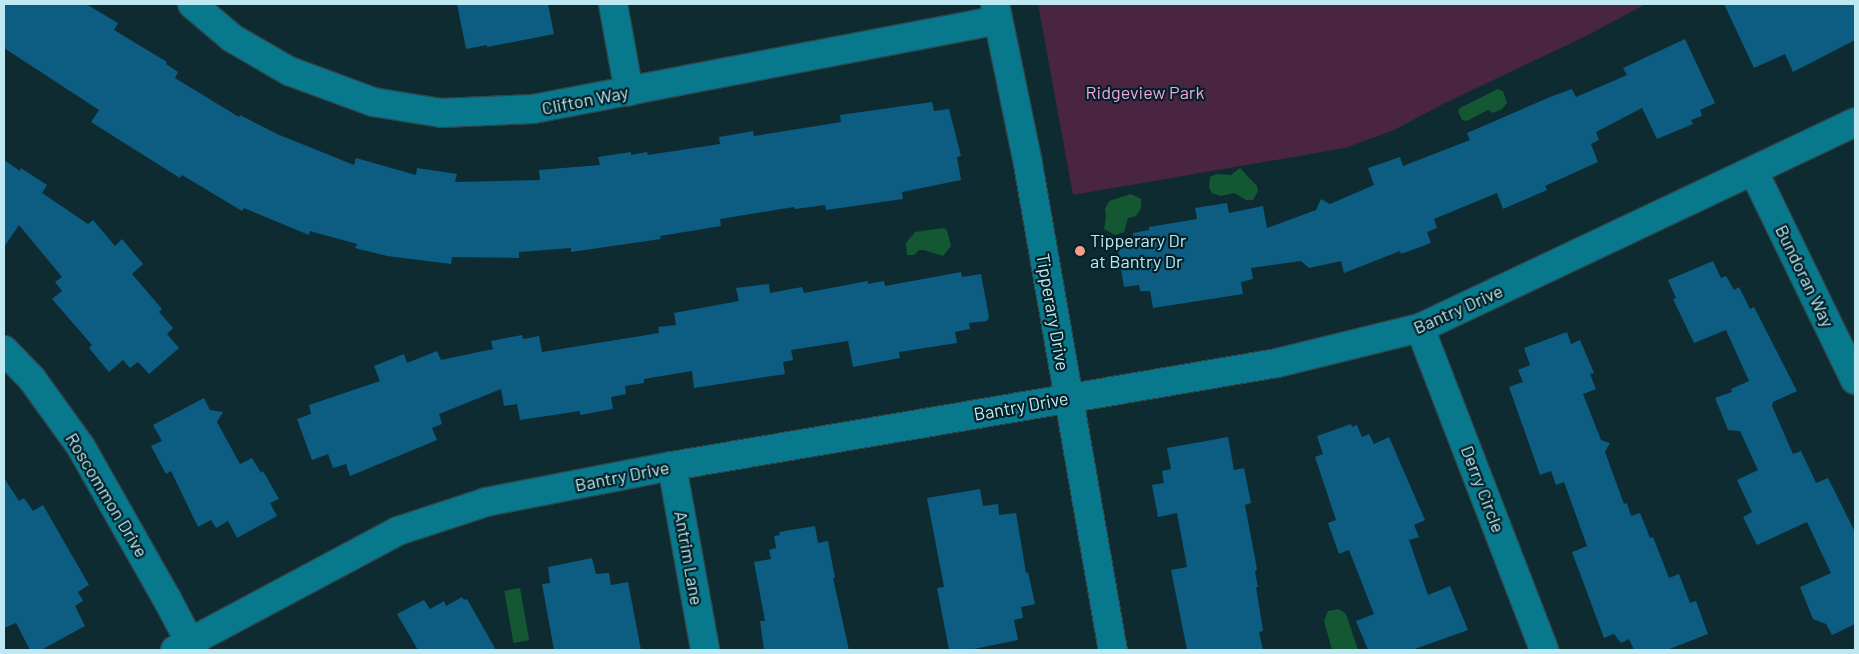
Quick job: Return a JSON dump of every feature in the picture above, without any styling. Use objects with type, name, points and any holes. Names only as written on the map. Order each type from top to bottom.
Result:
[{"type":"street","name":"Clifton Way","points":[[192,4],[232,38],[289,71],[373,102],[441,113],[524,110],[629,92],[997,12]]},
{"type":"street","points":[[614,4],[629,92]]},
{"type":"street","name":"Tipperary Drive","points":[[997,12],[1028,164],[1112,650]]},
{"type":"street","name":"Bantry Drive","points":[[186,648],[398,531],[486,502],[672,466],[1277,363],[1420,328],[1754,172],[1855,122]]},
{"type":"street","name":"Bundoran Way","points":[[1754,172],[1855,380]]},
{"type":"street","name":"Derry Circle","points":[[1420,328],[1544,650]]},
{"type":"street","name":"Roscommon Drive","points":[[4,350],[32,379],[81,447],[167,598],[186,648]]},
{"type":"street","name":"Antrim Lane","points":[[672,466],[705,650]]},
{"type":"green space","name":"Ridgeview Park","points":[[1038,4],[1646,4],[1586,36],[1441,105],[1394,130],[1345,148],[1073,195]]},
{"type":"shaded area","points":[[1498,89],[1503,91],[1507,103],[1502,109],[1493,113],[1488,110],[1467,121],[1462,120],[1458,111],[1460,108]]},
{"type":"shaded area","points":[[1240,168],[1257,186],[1258,191],[1253,200],[1246,200],[1234,193],[1221,196],[1212,193],[1209,188],[1210,177],[1217,174],[1231,175]]},
{"type":"shaded area","points":[[1131,194],[1141,199],[1141,208],[1136,216],[1128,218],[1124,232],[1115,235],[1104,229],[1105,209],[1109,201]]},
{"type":"shaded area","points":[[943,228],[947,230],[951,246],[943,256],[924,250],[919,250],[914,255],[907,255],[906,243],[915,232]]},
{"type":"shaded area","points":[[520,588],[529,640],[513,643],[504,591]]},
{"type":"shaded area","points":[[1339,609],[1346,614],[1358,650],[1332,650],[1324,621],[1328,611]]},
{"type":"building","points":[[4,4],[86,4],[118,23],[114,30],[167,62],[166,64],[178,72],[175,78],[239,117],[240,115],[277,134],[354,165],[356,158],[416,175],[417,168],[457,174],[455,182],[540,180],[539,170],[600,165],[598,157],[631,152],[631,155],[647,152],[648,155],[720,144],[719,137],[753,131],[754,136],[841,122],[840,115],[932,102],[934,111],[949,109],[961,156],[957,157],[961,180],[902,192],[903,199],[826,210],[825,205],[795,209],[794,207],[720,219],[721,226],[660,236],[661,239],[571,252],[571,248],[519,252],[519,258],[452,257],[451,264],[387,256],[355,248],[357,244],[310,231],[309,235],[244,208],[242,211],[182,175],[180,178],[91,122],[99,110],[4,48]]},
{"type":"building","points":[[457,4],[548,4],[554,34],[487,47],[487,45],[466,49]]},
{"type":"building","points":[[1724,4],[1855,4],[1855,40],[1793,72],[1785,54],[1754,68]]},
{"type":"building","points":[[1685,39],[1715,103],[1700,110],[1702,116],[1691,120],[1693,124],[1657,139],[1642,108],[1596,132],[1599,140],[1591,144],[1598,162],[1545,186],[1547,190],[1503,209],[1497,193],[1434,219],[1437,228],[1427,232],[1431,243],[1401,254],[1400,251],[1344,273],[1341,261],[1309,268],[1301,261],[1251,268],[1253,279],[1241,282],[1243,294],[1153,308],[1150,291],[1140,291],[1139,285],[1124,287],[1117,245],[1134,242],[1133,233],[1149,230],[1149,227],[1197,219],[1195,208],[1227,203],[1229,213],[1263,206],[1267,228],[1316,210],[1321,199],[1330,204],[1374,185],[1368,168],[1400,157],[1403,166],[1470,140],[1467,133],[1550,97],[1572,89],[1576,97],[1627,75],[1623,68]]},
{"type":"building","points":[[4,160],[20,171],[21,168],[47,185],[42,193],[88,224],[93,220],[115,246],[122,239],[143,264],[132,274],[162,309],[159,312],[173,328],[167,334],[179,348],[149,374],[138,362],[130,368],[123,360],[109,372],[89,348],[92,345],[52,299],[62,291],[55,282],[62,277],[19,225],[4,247]]},
{"type":"building","points":[[1713,261],[1721,278],[1726,276],[1734,290],[1739,287],[1750,309],[1754,307],[1797,391],[1773,402],[1772,406],[1793,454],[1801,451],[1816,483],[1828,478],[1855,532],[1855,624],[1832,635],[1826,624],[1813,619],[1800,587],[1831,573],[1807,522],[1757,545],[1743,517],[1752,512],[1737,480],[1758,470],[1740,431],[1728,430],[1715,398],[1732,392],[1731,389],[1749,381],[1726,330],[1694,343],[1673,299],[1676,298],[1668,280]]},
{"type":"building","points":[[961,272],[962,277],[981,274],[989,317],[987,321],[969,323],[970,329],[955,332],[957,343],[899,352],[900,358],[853,367],[848,341],[791,350],[793,360],[783,362],[785,374],[694,388],[692,371],[644,379],[644,383],[625,386],[626,394],[611,397],[613,409],[580,415],[580,411],[520,420],[517,404],[504,406],[501,389],[439,414],[442,424],[432,428],[437,440],[350,476],[346,464],[333,468],[328,454],[312,460],[297,419],[311,414],[309,405],[380,381],[374,366],[404,354],[407,363],[437,351],[441,360],[493,349],[491,341],[522,335],[523,339],[539,336],[542,352],[659,333],[658,327],[676,325],[674,313],[739,301],[736,288],[769,284],[770,293],[802,287],[804,293],[868,281],[868,284],[884,281],[885,286]]},
{"type":"building","points":[[1567,332],[1571,344],[1580,340],[1594,373],[1590,374],[1596,389],[1583,394],[1601,440],[1610,443],[1605,452],[1624,504],[1627,503],[1631,516],[1640,513],[1650,538],[1653,537],[1669,578],[1679,574],[1690,603],[1696,601],[1708,634],[1667,650],[1634,650],[1629,639],[1621,643],[1614,634],[1604,638],[1572,552],[1587,546],[1564,482],[1556,485],[1551,471],[1540,475],[1509,387],[1523,382],[1518,370],[1530,365],[1524,348]]},
{"type":"building","points":[[204,398],[210,410],[223,412],[217,422],[240,464],[252,458],[261,473],[263,471],[279,499],[270,503],[277,516],[237,538],[228,521],[216,528],[211,520],[198,527],[171,471],[166,474],[151,446],[162,441],[153,425]]},
{"type":"building","points":[[1351,424],[1352,427],[1357,425],[1362,437],[1369,434],[1374,444],[1389,437],[1425,520],[1414,525],[1419,537],[1409,540],[1428,595],[1450,586],[1468,630],[1412,650],[1368,650],[1356,621],[1374,614],[1349,550],[1339,554],[1328,523],[1336,520],[1315,457],[1323,454],[1317,436]]},
{"type":"building","points":[[1228,437],[1234,470],[1244,468],[1251,503],[1245,505],[1257,569],[1255,572],[1258,587],[1256,587],[1263,631],[1259,632],[1263,650],[1187,650],[1171,570],[1187,567],[1177,513],[1158,517],[1152,485],[1164,483],[1162,471],[1171,469],[1167,448]]},
{"type":"building","points":[[4,478],[19,501],[24,498],[33,511],[43,505],[89,585],[78,592],[83,601],[75,606],[85,626],[41,650],[30,650],[16,623],[4,628]]},
{"type":"building","points":[[980,489],[983,506],[998,504],[999,515],[1016,513],[1026,573],[1028,572],[1035,604],[1021,607],[1023,618],[1014,620],[1018,640],[969,650],[949,650],[937,588],[944,587],[927,498]]},
{"type":"building","points":[[815,526],[818,543],[828,541],[835,578],[833,578],[849,650],[764,650],[760,621],[765,621],[754,562],[771,559],[769,550],[776,548],[774,536],[780,535],[779,532]]},
{"type":"building","points":[[592,558],[596,574],[609,573],[611,585],[628,582],[641,650],[554,650],[542,584],[550,583],[548,567]]},
{"type":"building","points":[[462,597],[464,600],[467,599],[496,650],[418,650],[397,614],[424,600],[430,609],[444,601],[446,606]]},
{"type":"place","name":"Tipperary Dr at Bantry Dr","points":[[1080,251]]}]
